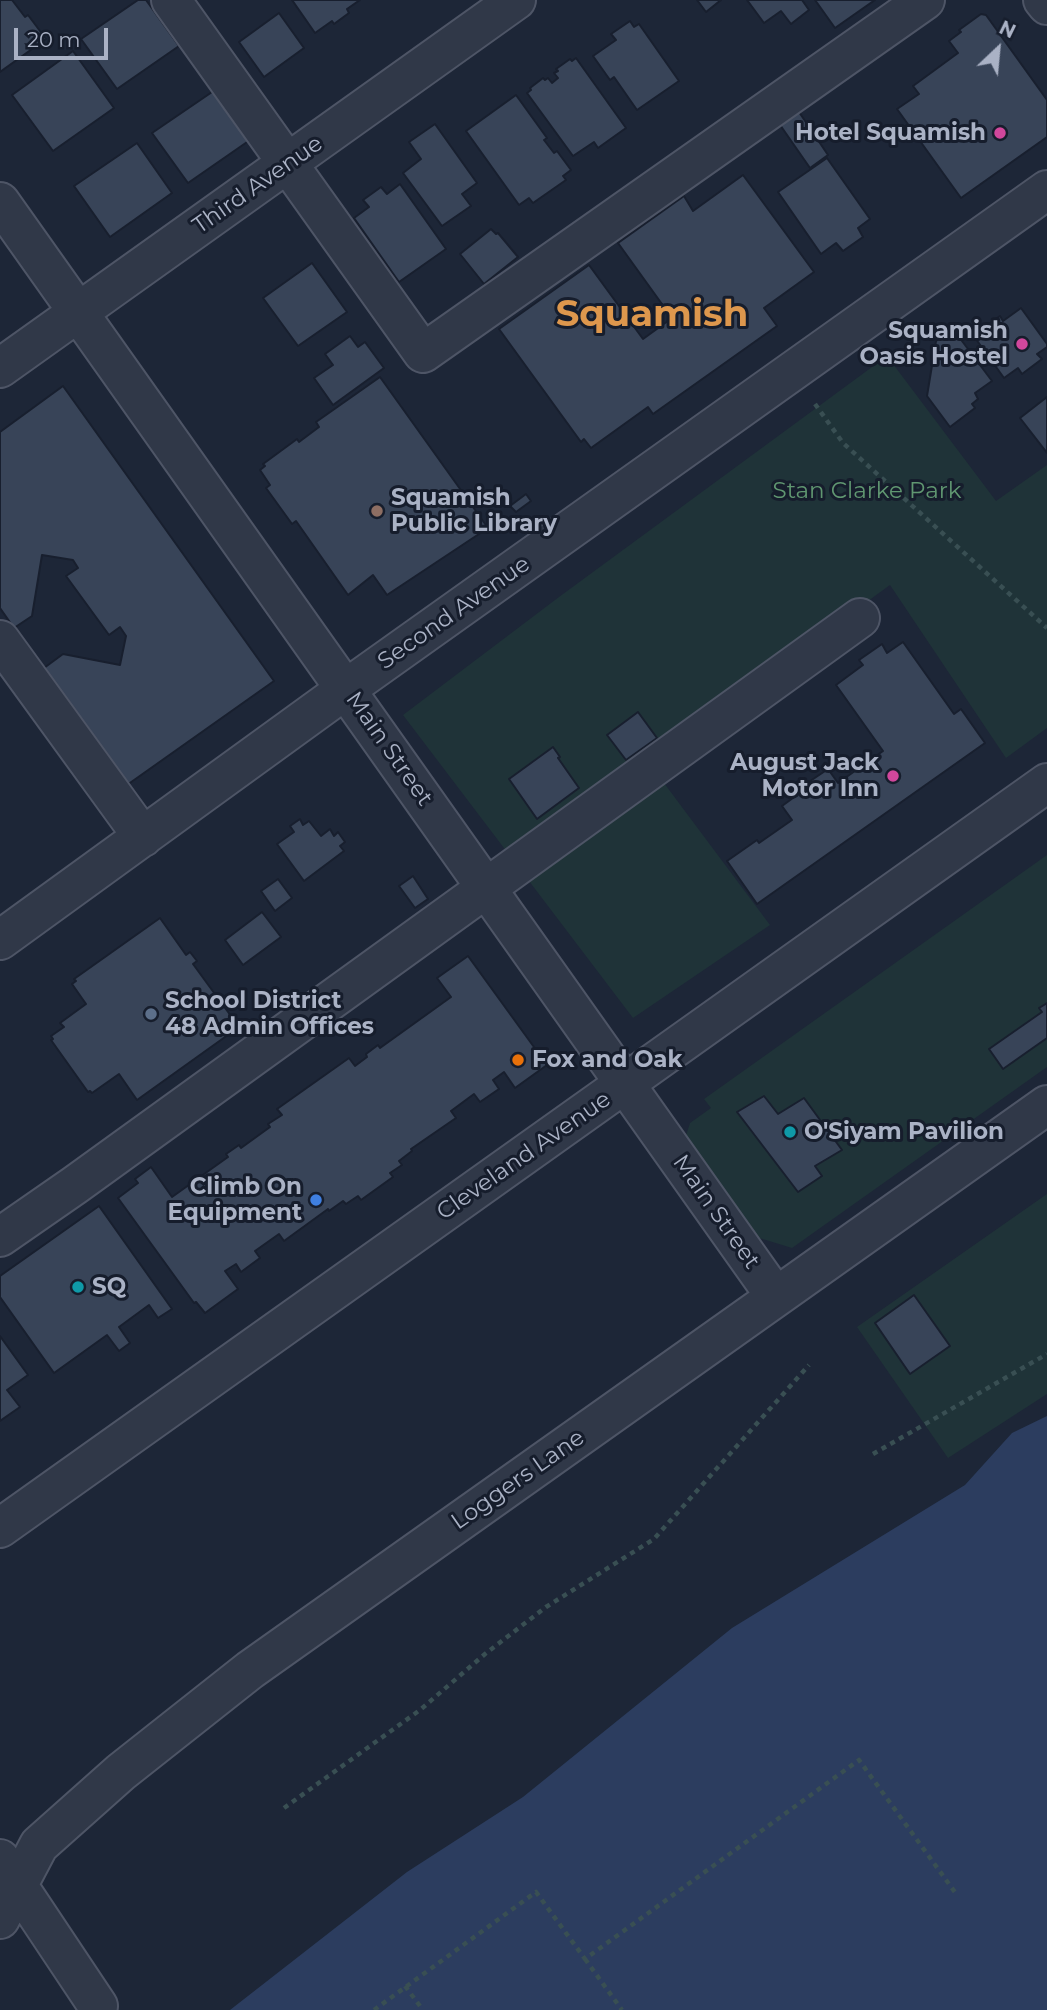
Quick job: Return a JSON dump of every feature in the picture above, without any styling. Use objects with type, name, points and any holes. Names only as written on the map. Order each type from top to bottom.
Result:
[{"type":"street","points":[[171,0],[422,353],[925,0]]},
{"type":"street","name":"Third Avenue","points":[[0,368],[516,0]]},
{"type":"street","points":[[1043,0],[1047,5]]},
{"type":"street","name":"Second Avenue","points":[[0,940],[346,689],[1047,190]]},
{"type":"street","name":"Main Street","points":[[0,202],[776,1297]]},
{"type":"street","points":[[0,1237],[860,618]]},
{"type":"street","points":[[0,640],[143,837]]},
{"type":"street","name":"Cleveland Avenue","points":[[0,1528],[1047,783]]},
{"type":"street","name":"Loggers Lane","points":[[6,1889],[39,1845],[121,1772],[250,1670],[1047,1105]]},
{"type":"street","points":[[6,1889],[98,2006]]},
{"type":"path","points":[[815,404],[843,443],[1047,628]]},
{"type":"path","points":[[873,1454],[1047,1354]]},
{"type":"path","points":[[284,1808],[420,1710],[545,1607],[654,1539],[809,1365]]},
{"type":"path","points":[[585,1959],[859,1760],[957,1895]]},
{"type":"path","points":[[374,2010],[536,1892],[622,2010]]},
{"type":"path","points":[[405,1986],[423,2010]]},
{"type":"green space","name":"Stan Clarke Park","points":[[887,356],[996,501],[1047,465],[1047,728],[1006,758],[890,585],[670,745],[661,779],[770,925],[633,1018],[403,715]]},
{"type":"green space","points":[[1047,855],[1047,1067],[792,1248],[753,1236],[683,1145],[690,1123],[711,1108],[704,1099]]},
{"type":"green space","points":[[1047,1194],[1047,1394],[948,1458],[857,1327]]},
{"type":"water","points":[[1047,1416],[1047,2010],[230,2010],[407,1872],[523,1797],[732,1628],[965,1485],[1012,1433]]},
{"type":"building","points":[[0,0],[12,0],[25,17],[28,15],[46,39],[0,72]]},
{"type":"building","points":[[138,0],[146,0],[179,46],[117,89],[81,39]]},
{"type":"building","points":[[292,0],[360,0],[347,9],[349,13],[334,24],[332,21],[315,33]]},
{"type":"building","points":[[697,0],[721,0],[706,12]]},
{"type":"building","points":[[747,0],[802,0],[809,10],[791,24],[781,11],[764,23]]},
{"type":"building","points":[[815,0],[875,0],[835,28]]},
{"type":"building","points":[[279,13],[304,48],[264,77],[239,42]]},
{"type":"building","points":[[981,14],[986,15],[1047,100],[1047,137],[961,198],[897,109],[919,94],[913,86],[958,53],[949,41]]},
{"type":"building","points":[[630,21],[634,27],[639,24],[679,81],[637,110],[614,77],[610,80],[593,56],[616,40],[611,34]]},
{"type":"building","points":[[73,51],[114,108],[53,151],[12,95]]},
{"type":"building","points":[[576,58],[626,128],[598,148],[594,142],[573,156],[527,93],[543,78],[548,78],[552,83],[558,78],[554,73],[558,71],[556,69]]},
{"type":"building","points":[[215,90],[250,140],[188,183],[152,133]]},
{"type":"building","points":[[516,95],[547,138],[544,140],[554,153],[557,151],[571,170],[563,176],[566,180],[533,203],[529,198],[519,205],[466,131]]},
{"type":"building","points":[[797,109],[828,155],[810,168],[778,122]]},
{"type":"building","points":[[435,124],[477,183],[462,194],[471,206],[442,226],[403,173],[421,159],[409,142]]},
{"type":"building","points":[[137,143],[172,193],[110,237],[74,186]]},
{"type":"building","points":[[827,158],[870,219],[858,228],[863,237],[843,251],[836,243],[821,254],[778,192]]},
{"type":"building","points":[[743,175],[814,272],[764,308],[777,326],[653,414],[648,407],[591,448],[584,439],[581,442],[499,329],[589,265],[643,339],[672,318],[618,243],[684,196],[693,211]]},
{"type":"building","points":[[400,184],[446,249],[399,282],[354,218],[369,207],[363,200],[381,187],[387,194]]},
{"type":"building","points":[[491,229],[498,233],[518,257],[484,284],[460,254]]},
{"type":"building","points":[[312,263],[347,312],[298,346],[263,298]]},
{"type":"building","points":[[1021,308],[1047,347],[1037,354],[1042,359],[1022,374],[1018,368],[1004,378],[973,335],[1000,316],[1003,321]]},
{"type":"building","points":[[953,329],[992,381],[975,393],[978,399],[972,404],[975,408],[950,427],[927,396],[936,341]]},
{"type":"building","points":[[350,336],[358,347],[365,342],[384,368],[333,405],[314,378],[333,365],[325,354]]},
{"type":"building","points":[[380,377],[488,528],[387,595],[373,575],[348,595],[296,521],[292,524],[266,488],[270,485],[260,470],[265,466],[263,464],[297,439],[299,442],[319,427],[316,422]]},
{"type":"building","points":[[63,386],[274,681],[127,785],[44,668],[63,654],[120,665],[126,636],[120,627],[109,635],[66,576],[78,568],[73,560],[42,555],[32,616],[14,628],[0,608],[0,432]]},
{"type":"building","points":[[1047,397],[1047,453],[1020,418]]},
{"type":"building","points":[[526,494],[531,501],[516,512],[510,506]]},
{"type":"building","name":"August Jack Motor Inn","points":[[903,642],[954,714],[961,709],[985,743],[757,904],[727,861],[792,820],[782,806],[797,795],[794,792],[828,769],[838,783],[883,751],[836,685],[863,665],[859,660],[882,644],[887,653]]},
{"type":"building","points":[[638,712],[657,738],[626,760],[607,735]]},
{"type":"building","points":[[553,747],[579,788],[537,819],[509,779]]},
{"type":"building","points":[[300,819],[303,825],[309,821],[321,836],[330,829],[334,836],[338,832],[345,842],[340,846],[344,851],[304,881],[277,844],[294,832],[290,826]]},
{"type":"building","points":[[413,876],[428,899],[415,908],[399,886]]},
{"type":"building","points":[[278,879],[292,898],[275,911],[261,891]]},
{"type":"building","points":[[262,912],[281,937],[243,965],[225,940]]},
{"type":"building","name":"School District 48 Admin Offices","points":[[160,918],[186,955],[190,952],[197,961],[193,964],[239,1027],[137,1100],[119,1074],[92,1093],[88,1092],[51,1040],[51,1036],[64,1027],[60,1023],[86,1004],[72,984],[76,981],[74,979]]},
{"type":"building","points":[[468,956],[547,1065],[515,1088],[504,1072],[493,1080],[499,1089],[480,1102],[474,1094],[451,1111],[456,1118],[411,1149],[412,1151],[399,1161],[402,1165],[390,1173],[393,1177],[361,1200],[358,1196],[346,1204],[343,1201],[284,1241],[279,1234],[255,1251],[260,1258],[241,1272],[236,1264],[225,1271],[238,1289],[205,1313],[194,1303],[118,1198],[138,1183],[135,1179],[151,1167],[172,1197],[228,1157],[226,1154],[239,1145],[241,1148],[270,1127],[268,1124],[282,1115],[277,1109],[349,1058],[355,1066],[378,1045],[380,1048],[451,997],[437,978]]},
{"type":"building","points":[[1047,1003],[1047,1038],[1003,1069],[989,1049],[1042,1012],[1039,1008]]},
{"type":"building","name":"O'Siyam Pavilion","points":[[764,1096],[778,1114],[804,1098],[842,1150],[815,1166],[822,1176],[798,1192],[737,1112]]},
{"type":"building","name":"SQ","points":[[99,1206],[172,1309],[158,1318],[149,1305],[119,1327],[130,1343],[119,1351],[107,1335],[54,1373],[0,1297],[0,1276]]},
{"type":"building","points":[[914,1295],[950,1346],[910,1374],[875,1323]]},
{"type":"building","points":[[0,1336],[28,1375],[7,1390],[20,1407],[0,1421]]},
{"type":"place","name":"Hotel Squamish","points":[[1000,133]]},
{"type":"place","name":"Squamish Oasis Hostel","points":[[1022,344]]},
{"type":"place","name":"Squamish Public Library","points":[[377,511]]},
{"type":"place","name":"August Jack Motor Inn","points":[[893,776]]},
{"type":"place","name":"School District 48 Admin Offices","points":[[151,1014]]},
{"type":"place","name":"Fox and Oak","points":[[518,1060]]},
{"type":"place","name":"O'Siyam Pavilion","points":[[790,1132]]},
{"type":"place","name":"Climb On Equipment","points":[[316,1200]]},
{"type":"place","name":"SQ","points":[[78,1287]]},
{"type":"district","name":"Squamish","points":[[652,315]]}]
